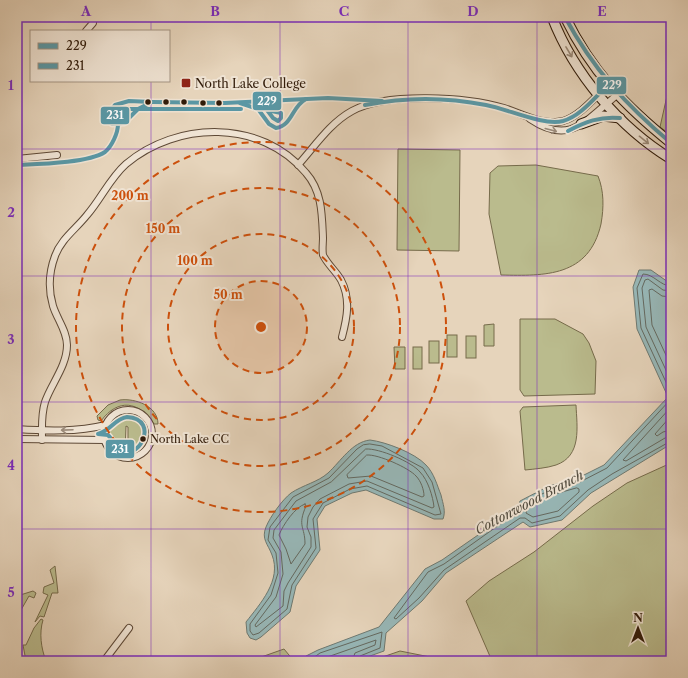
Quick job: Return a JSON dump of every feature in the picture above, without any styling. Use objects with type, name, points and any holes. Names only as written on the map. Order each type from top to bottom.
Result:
[{"type":"main road","points":[[552,17],[576,63],[606,104],[645,141],[671,159]]},
{"type":"main road","points":[[565,17],[596,70],[608,85],[637,116],[671,143]]},
{"type":"main road","points":[[581,124],[603,116],[620,118]]},
{"type":"street","points":[[87,30],[93,20]]},
{"type":"street","points":[[298,165],[341,119],[364,106],[382,101],[400,99],[461,101],[503,108],[539,120],[563,121],[572,117],[608,85]]},
{"type":"street","points":[[524,115],[541,127],[555,132],[568,132],[581,124],[617,95]]},
{"type":"street","points":[[42,440],[42,414],[45,401],[61,368],[67,345],[63,327],[53,306],[50,284],[51,269],[62,243],[87,215],[115,175],[139,154],[158,143],[174,137],[210,131],[239,134],[256,139],[273,146],[298,165],[314,184],[322,208],[323,254],[341,280],[347,297],[347,316],[342,337]]},
{"type":"street","points":[[17,159],[57,156]]},
{"type":"street","points":[[132,410],[146,418],[152,432],[148,447],[132,457],[124,457],[114,453],[105,440],[106,425],[116,413],[132,410]]},
{"type":"street","points":[[17,429],[42,431],[90,429],[106,425]]},
{"type":"street","points":[[17,439],[105,440]]},
{"type":"street","points":[[104,661],[129,628]]},
{"type":"green space","points":[[671,78],[671,135],[660,127]]},
{"type":"green space","points":[[398,149],[460,150],[459,251],[397,250]]},
{"type":"green space","points":[[536,165],[598,176],[603,199],[601,224],[595,241],[586,254],[576,264],[563,270],[549,273],[534,275],[501,275],[489,214],[490,173],[498,166]]},
{"type":"green space","points":[[520,319],[555,319],[583,334],[589,343],[596,361],[595,394],[524,396],[520,390]]},
{"type":"green space","points":[[494,324],[494,346],[484,346],[484,325]]},
{"type":"green space","points":[[447,335],[457,335],[457,357],[447,357]]},
{"type":"green space","points":[[466,336],[476,336],[476,358],[466,358]]},
{"type":"green space","points":[[429,341],[439,341],[439,363],[429,363]]},
{"type":"green space","points":[[394,347],[405,347],[405,369],[395,369]]},
{"type":"green space","points":[[413,347],[422,347],[422,369],[413,369]]},
{"type":"green space","points":[[120,400],[132,400],[145,404],[154,412],[158,424],[154,424],[142,411],[128,405],[114,409],[101,421],[98,420],[97,416],[108,405]]},
{"type":"green space","points":[[576,405],[576,440],[570,455],[564,461],[556,465],[545,468],[525,470],[520,411],[523,407]]},
{"type":"green space","points":[[129,414],[141,423],[145,436],[141,447],[136,451],[128,452],[128,427],[126,426],[125,452],[117,450],[111,445],[108,439],[108,433],[109,426],[113,420],[120,416]]},
{"type":"green space","points":[[671,463],[671,661],[492,661],[466,601],[489,581],[534,552],[593,506],[627,483]]},
{"type":"green space","points":[[55,566],[58,593],[52,593],[44,617],[40,616],[35,622],[48,595],[43,593],[44,587],[54,583],[50,570]]},
{"type":"green space","points":[[33,591],[36,593],[34,598],[29,596],[17,617],[17,596]]},
{"type":"green space","points":[[41,619],[43,620],[41,640],[46,661],[26,661],[23,645],[26,645],[34,628]]},
{"type":"green space","points":[[284,649],[294,661],[250,661]]},
{"type":"green space","points":[[400,651],[450,661],[371,661]]},
{"type":"water","name":"Cottonwood Branch","points":[[639,270],[651,270],[668,282],[671,282],[671,444],[591,493],[562,520],[530,527],[523,522],[446,573],[422,601],[386,633],[384,651],[356,661],[305,661],[306,656],[318,650],[379,627],[425,569],[442,560],[504,517],[517,511],[520,501],[549,486],[576,479],[604,465],[668,397],[637,329],[633,287]]},
{"type":"water","points":[[370,440],[384,443],[408,452],[429,468],[441,495],[444,510],[443,519],[434,519],[366,490],[352,493],[325,506],[317,519],[320,550],[296,586],[290,612],[261,637],[256,640],[250,638],[247,633],[246,622],[268,591],[274,573],[272,555],[264,535],[270,518],[280,504],[291,493],[324,476],[352,448],[358,444]]},
{"type":"transit line","name":"229","points":[[565,17],[599,70],[639,115],[671,143]]},
{"type":"transit line","name":"229","points":[[365,105],[410,99],[456,100],[486,105],[536,119],[555,122],[570,119],[582,111],[608,85]]},
{"type":"transit line","name":"229","points":[[152,102],[225,103],[328,98],[382,101]]},
{"type":"transit line","name":"229","points":[[240,103],[258,109],[269,124],[276,128],[285,124],[301,102],[306,99]]},
{"type":"transit line","name":"229","points":[[129,101],[152,102],[138,109],[124,123],[112,124],[109,119],[110,111],[115,105],[129,101]]},
{"type":"transit line","name":"231","points":[[17,165],[75,161],[87,159],[105,152],[112,143],[118,128],[118,123],[114,113],[123,109],[241,109]]},
{"type":"transit line","name":"231","points":[[267,110],[281,113],[281,118],[278,121],[273,118],[267,110]]},
{"type":"transit line","name":"229","points":[[568,131],[593,120],[620,118]]},
{"type":"transit line","name":"231","points":[[127,417],[137,420],[143,425],[145,432],[143,440],[138,447],[132,451],[125,452],[118,448],[108,435],[98,434],[107,430],[119,420],[127,417]]},
{"type":"place","name":"North Lake College","points":[[186,83]]},
{"type":"place","name":"North Lake CC","points":[[143,439]]}]
